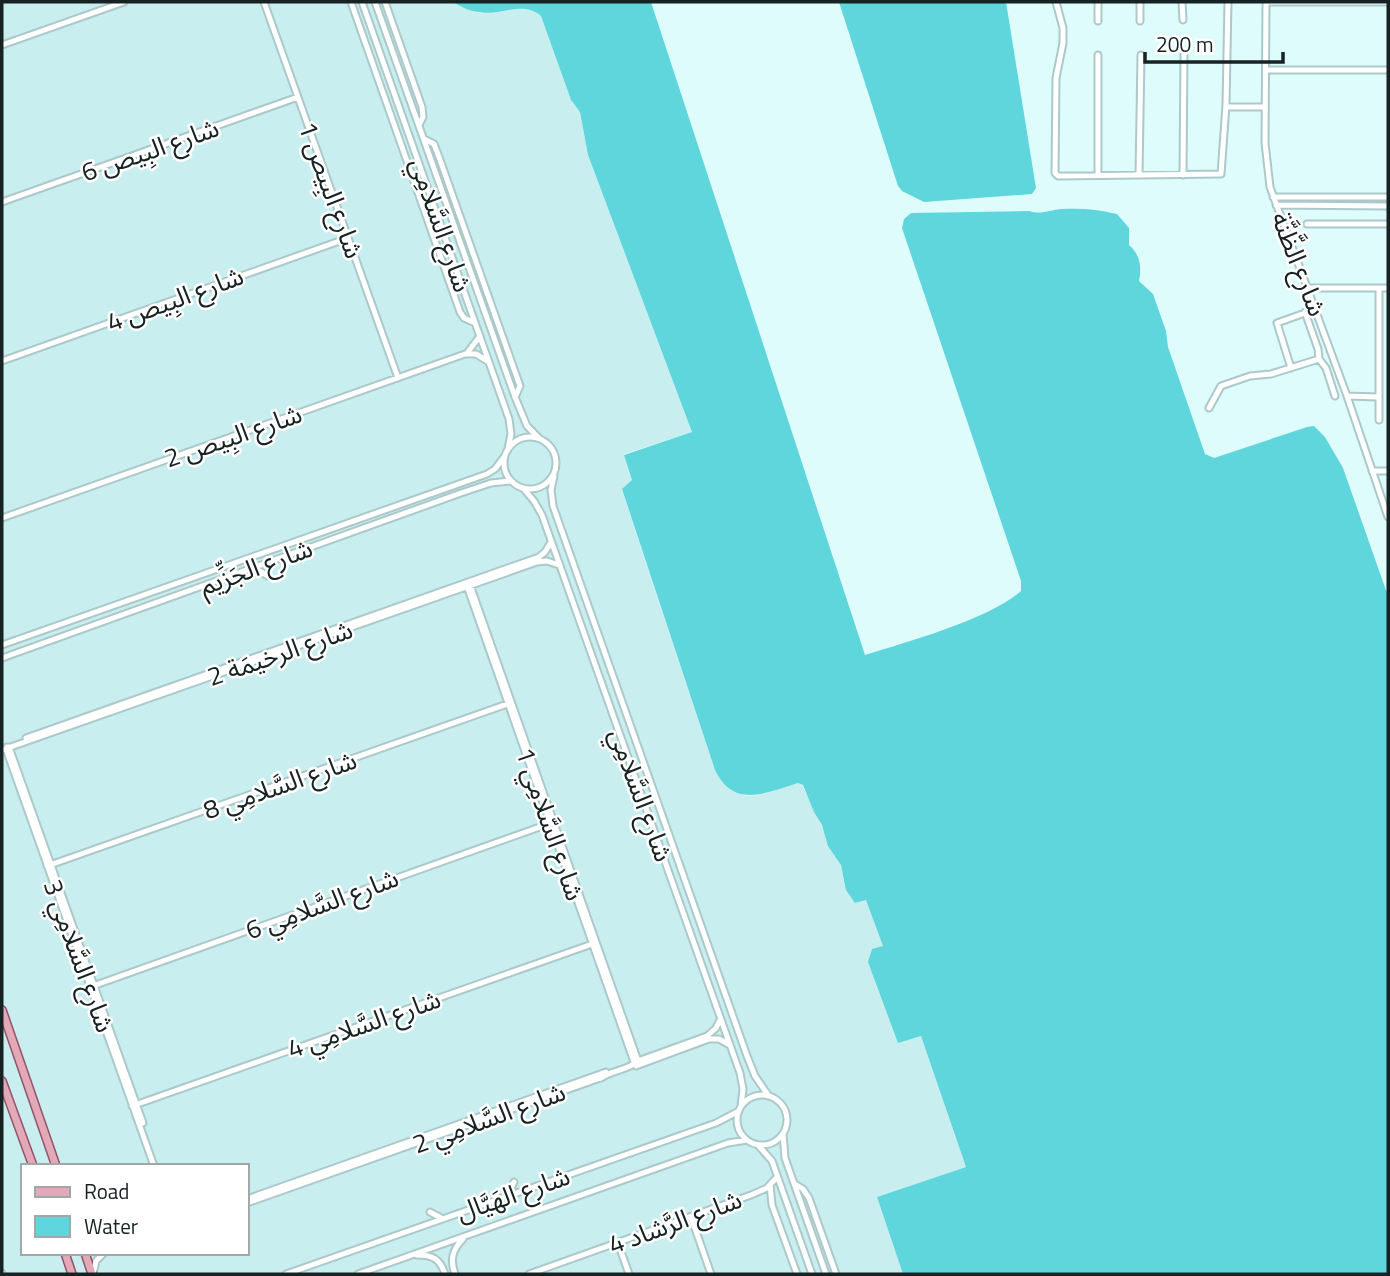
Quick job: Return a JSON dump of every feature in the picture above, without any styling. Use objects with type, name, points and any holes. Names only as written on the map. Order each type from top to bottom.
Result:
[{"type":"main road","points":[[2,1010],[55,1164]]},
{"type":"main road","points":[[2,1081],[32,1164]]},
{"type":"main road","points":[[68,1255],[74,1274]]},
{"type":"main road","points":[[86,1255],[92,1274]]},
{"type":"street","points":[[2,45],[124,2]]},
{"type":"street","name":"شارع البِيص 1","points":[[264,2],[398,377]]},
{"type":"street","points":[[351,2],[460,312],[464,318],[475,323]]},
{"type":"street","name":"شارع السَّلامِي","points":[[362,2],[510,424],[511,439],[508,449]]},
{"type":"street","name":"شارع السَّلامِي","points":[[375,2],[515,397],[527,426],[540,438]]},
{"type":"street","points":[[385,2],[422,107],[419,125]]},
{"type":"street","points":[[1056,2],[1063,28],[1063,48],[1056,78],[1055,173],[1058,176],[1218,176],[1222,173],[1228,2]]},
{"type":"street","points":[[1098,2],[1098,21]]},
{"type":"street","points":[[1140,2],[1140,21]]},
{"type":"street","points":[[1182,2],[1183,20]]},
{"type":"street","points":[[1266,2],[1388,2]]},
{"type":"street","name":"شارع الظَّنَّة","points":[[1266,2],[1266,166],[1273,197],[1335,361],[1388,517]]},
{"type":"street","points":[[1183,176],[1184,54]]},
{"type":"street","points":[[1098,55],[1098,175]]},
{"type":"street","points":[[1139,176],[1141,55]]},
{"type":"street","points":[[1266,70],[1388,70]]},
{"type":"street","name":"شارع البِيص 6","points":[[2,202],[298,97]]},
{"type":"street","points":[[1226,107],[1265,107]]},
{"type":"street","points":[[1273,197],[1388,197]]},
{"type":"street","points":[[1276,205],[1387,206],[1387,224],[1307,224]]},
{"type":"street","name":"شارع البِيص 4","points":[[2,361],[348,238]]},
{"type":"street","points":[[1308,288],[1388,288]]},
{"type":"street","points":[[1379,288],[1379,420]]},
{"type":"street","points":[[1291,368],[1277,324],[1316,309]]},
{"type":"street","points":[[1305,313],[1335,396]]},
{"type":"street","points":[[465,354],[480,336]]},
{"type":"street","points":[[1320,359],[1330,349]]},
{"type":"street","points":[[465,354],[476,354],[489,362]]},
{"type":"street","name":"شارع البِيص 2","points":[[2,518],[465,354]]},
{"type":"street","points":[[1209,408],[1221,386],[1320,359],[1335,361]]},
{"type":"street","points":[[1347,396],[1379,397]]},
{"type":"street","points":[[522,438],[540,438],[551,447],[556,456],[554,476],[541,488],[523,488],[511,481],[505,469],[505,457],[508,449],[522,438]]},
{"type":"street","name":"شارع الجَزِّيم","points":[[2,645],[487,474],[505,457]]},
{"type":"street","points":[[1372,471],[1388,471]]},
{"type":"street","name":"شارع السَّلامِي","points":[[554,476],[551,496],[556,517],[747,1056],[755,1076],[768,1095]]},
{"type":"street","name":"شارع الجَزِّيم","points":[[2,658],[461,493],[491,483],[511,481]]},
{"type":"street","name":"شارع السَّلامِي","points":[[523,488],[537,505],[551,542],[730,1045],[743,1084],[740,1109]]},
{"type":"street","points":[[468,585],[541,556],[551,542]]},
{"type":"street","name":"شارع الرخيمَة 2","points":[[6,747],[468,585],[541,561],[559,565]]},
{"type":"street","points":[[254,568],[268,576]]},
{"type":"street","name":"شارع السَّلامِي 1","points":[[468,585],[637,1063]]},
{"type":"street","name":"شارع الرخيمَة 2","points":[[6,747],[288,648]]},
{"type":"street","name":"شارع السَّلامِي 8","points":[[49,866],[510,704]]},
{"type":"street","name":"شارع السَّلامِي 3","points":[[6,747],[155,1164]]},
{"type":"street","name":"شارع السَّلامِي 6","points":[[92,986],[552,823]]},
{"type":"street","name":"شارع السَّلامِي 4","points":[[134,1105],[594,943]]},
{"type":"street","name":"شارع السَّلامِي 2","points":[[248,1201],[601,1078],[708,1036],[720,1020]]},
{"type":"street","name":"شارع السَّلامِي 2","points":[[248,1201],[637,1063],[712,1039],[722,1040],[730,1045]]},
{"type":"street","points":[[812,1274],[772,1161],[739,1130],[740,1109],[755,1096],[768,1095],[778,1100],[785,1110],[785,1158],[826,1274]]},
{"type":"street","name":"شارع الهَيَّال","points":[[286,1274],[716,1123],[740,1109]]},
{"type":"street","points":[[758,1145],[772,1143],[783,1134]]},
{"type":"street","name":"شارع الهَيَّال","points":[[358,1274],[728,1143],[747,1140]]},
{"type":"street","name":"شارع الرَّشاد 4","points":[[529,1274],[547,1271],[751,1195],[770,1185],[777,1177]]},
{"type":"street","points":[[507,1197],[514,1182]]},
{"type":"street","points":[[793,1182],[810,1198],[836,1274]]},
{"type":"street","points":[[770,1185],[772,1205],[797,1274]]},
{"type":"street","points":[[751,1195],[763,1196],[772,1205]]},
{"type":"street","points":[[430,1212],[443,1219]]},
{"type":"street","points":[[691,1217],[711,1274]]},
{"type":"street","points":[[451,1274],[454,1249],[466,1236]]},
{"type":"street","points":[[618,1243],[629,1274]]},
{"type":"street","points":[[414,1254],[434,1258],[451,1274]]},
{"type":"street","points":[[92,1274],[101,1255]]},
{"type":"shaded area","points":[[2,2],[453,2],[480,13],[524,5],[531,7],[541,16],[571,100],[580,112],[588,155],[692,432],[624,454],[632,480],[622,490],[715,770],[745,796],[798,783],[802,785],[841,865],[855,903],[866,899],[883,946],[898,1042],[921,1035],[966,1167],[877,1197],[903,1274],[2,1274]]},
{"type":"water","points":[[453,2],[651,2],[865,655],[969,620],[1021,591],[1021,581],[902,228],[904,219],[911,213],[1038,213],[1076,209],[1117,214],[1129,228],[1129,245],[1139,262],[1139,281],[1153,294],[1166,331],[1168,347],[1205,454],[1214,458],[1314,426],[1325,437],[1343,468],[1388,596],[1388,1274],[903,1274],[877,1197],[966,1167],[921,1036],[898,1043],[868,962],[872,949],[883,946],[866,900],[855,903],[846,890],[841,865],[828,846],[822,825],[803,785],[798,783],[762,794],[741,794],[731,790],[715,770],[622,489],[632,480],[624,455],[692,432],[588,155],[580,112],[571,100],[541,16],[527,9],[487,13]]},
{"type":"water","points":[[839,2],[1006,2],[1036,188],[1032,194],[924,202],[902,191],[898,186]]}]
